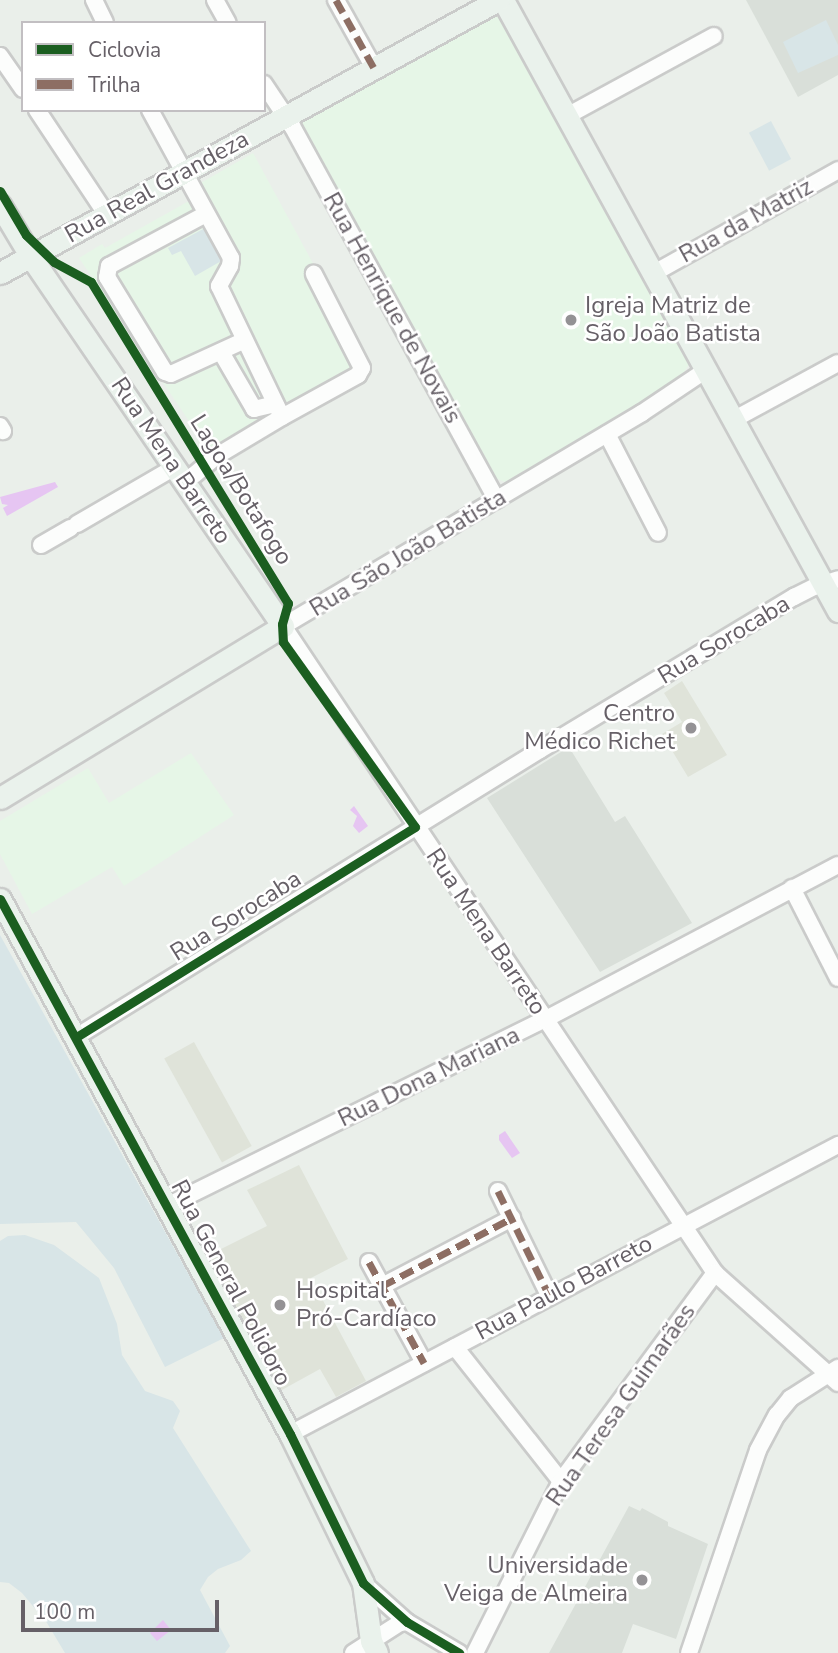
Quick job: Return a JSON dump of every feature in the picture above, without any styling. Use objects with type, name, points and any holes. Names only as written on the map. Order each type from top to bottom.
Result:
[{"type":"main road","name":"Rua Real Grandeza","points":[[0,273],[501,0]]},
{"type":"main road","points":[[501,0],[733,420],[831,582],[838,611]]},
{"type":"main road","name":"Rua Mena Barreto","points":[[0,205],[31,257],[184,471],[283,626]]},
{"type":"main road","name":"Rua São João Batista","points":[[0,798],[283,626]]},
{"type":"main road","name":"Rua General Polidoro","points":[[0,899],[290,1434],[363,1583]]},
{"type":"main road","points":[[363,1583],[367,1649]]},
{"type":"street","points":[[94,0],[104,21]]},
{"type":"street","points":[[215,0],[227,21]]},
{"type":"street","points":[[336,0],[374,68]]},
{"type":"street","points":[[567,116],[714,36]]},
{"type":"street","points":[[0,55],[21,86]]},
{"type":"street","name":"Rua Henrique de Novais","points":[[266,87],[286,117],[497,500]]},
{"type":"street","points":[[38,112],[106,214]]},
{"type":"street","points":[[151,112],[182,173],[231,258],[230,267],[219,286],[279,410]]},
{"type":"street","name":"Rua da Matriz","points":[[654,273],[838,170]]},
{"type":"street","points":[[206,214],[108,266],[106,271],[165,372],[177,373],[245,340]]},
{"type":"street","points":[[41,545],[217,456],[279,410],[358,375],[362,368],[314,274]]},
{"type":"street","points":[[221,352],[254,409],[279,410]]},
{"type":"street","points":[[733,420],[838,363]]},
{"type":"street","name":"Rua São João Batista","points":[[283,626],[607,434],[706,370]]},
{"type":"street","points":[[607,434],[658,533]]},
{"type":"street","name":"Rua Sorocaba","points":[[76,1037],[794,597],[831,582]]},
{"type":"street","name":"Rua Mena Barreto","points":[[283,626],[715,1273],[835,1376]]},
{"type":"street","name":"Rua Dona Mariana","points":[[167,1206],[544,1020],[838,865]]},
{"type":"street","points":[[792,888],[838,978]]},
{"type":"street","name":"Rua Paulo Barreto","points":[[290,1434],[549,1295],[838,1145]]},
{"type":"street","points":[[498,1191],[549,1295]]},
{"type":"street","points":[[382,1286],[512,1218]]},
{"type":"street","points":[[369,1262],[424,1363]]},
{"type":"street","name":"Rua Teresa Guimarães","points":[[475,1653],[561,1481],[715,1273]]},
{"type":"street","points":[[455,1347],[561,1481]]},
{"type":"street","points":[[689,1653],[758,1450],[777,1415],[791,1398],[835,1376]]},
{"type":"street","name":"Rua General Polidoro","points":[[363,1583],[407,1622],[459,1653]]},
{"type":"street","points":[[367,1649],[407,1622]]},
{"type":"shaded area","points":[[746,0],[838,0],[838,75],[798,97]]},
{"type":"shaded area","points":[[493,14],[499,14],[689,356],[689,364],[682,376],[505,482],[493,477],[298,124],[299,121]]},
{"type":"shaded area","points":[[826,20],[838,45],[838,55],[798,73],[783,42]]},
{"type":"shaded area","points":[[771,121],[791,159],[769,171],[749,133]]},
{"type":"shaded area","points":[[253,153],[372,372],[214,458],[79,258],[102,244],[105,248],[189,201],[185,192]]},
{"type":"shaded area","points":[[205,228],[223,260],[195,276],[181,251],[172,255],[168,248]]},
{"type":"shaded area","points":[[55,482],[58,487],[7,516],[3,508],[8,505],[2,504],[0,497]]},
{"type":"shaded area","name":"Centro Médico Richet","points":[[682,681],[727,755],[688,777],[662,734],[682,722],[664,693]]},
{"type":"shaded area","points":[[569,747],[615,822],[625,816],[692,923],[600,972],[487,798]]},
{"type":"shaded area","points":[[191,753],[234,815],[124,886],[112,867],[32,914],[0,854],[0,821],[88,768],[109,803]]},
{"type":"shaded area","points":[[354,806],[368,826],[359,833],[353,826],[357,816],[350,810]]},
{"type":"shaded area","points":[[0,935],[224,1338],[165,1367],[114,1268],[76,1222],[0,1224]]},
{"type":"shaded area","points":[[194,1042],[252,1146],[222,1163],[164,1058]]},
{"type":"shaded area","points":[[505,1131],[520,1153],[512,1158],[499,1140],[499,1135]]},
{"type":"shaded area","name":"Hospital Pró-Cardíaco","points":[[299,1165],[348,1259],[311,1278],[366,1381],[336,1397],[320,1369],[280,1391],[209,1255],[267,1226],[247,1190]]},
{"type":"shaded area","points":[[25,1235],[54,1245],[99,1278],[117,1324],[122,1355],[145,1391],[173,1401],[180,1411],[173,1428],[251,1551],[241,1560],[218,1569],[208,1577],[200,1590],[230,1646],[225,1653],[65,1653],[47,1623],[22,1593],[9,1583],[0,1582],[0,1241],[8,1236]]},
{"type":"shaded area","name":"Universidade Veiga de Almeira","points":[[629,1506],[640,1511],[642,1508],[668,1522],[668,1526],[708,1544],[676,1639],[633,1624],[622,1653],[549,1653]]},
{"type":"shaded area","points":[[163,1620],[171,1630],[157,1641],[150,1633]]},
{"type":"marked path","points":[[336,0],[374,68]]},
{"type":"marked path","points":[[498,1191],[549,1295]]},
{"type":"marked path","points":[[382,1286],[512,1218]]},
{"type":"marked path","points":[[369,1262],[424,1363]]},
{"type":"cycle path","name":"Lagoa/Botafogo","points":[[0,191],[26,235],[54,262],[91,282],[288,603],[282,624],[283,642],[415,827],[76,1037]]},
{"type":"cycle path","points":[[0,899],[290,1434],[363,1583],[407,1622],[459,1653]]},
{"type":"place","name":"Igreja Matriz de São João Batista","points":[[571,320]]},
{"type":"place","name":"Centro Médico Richet","points":[[691,728]]},
{"type":"place","name":"Hospital Pró-Cardíaco","points":[[280,1305]]},
{"type":"place","name":"Universidade Veiga de Almeira","points":[[642,1580]]}]
